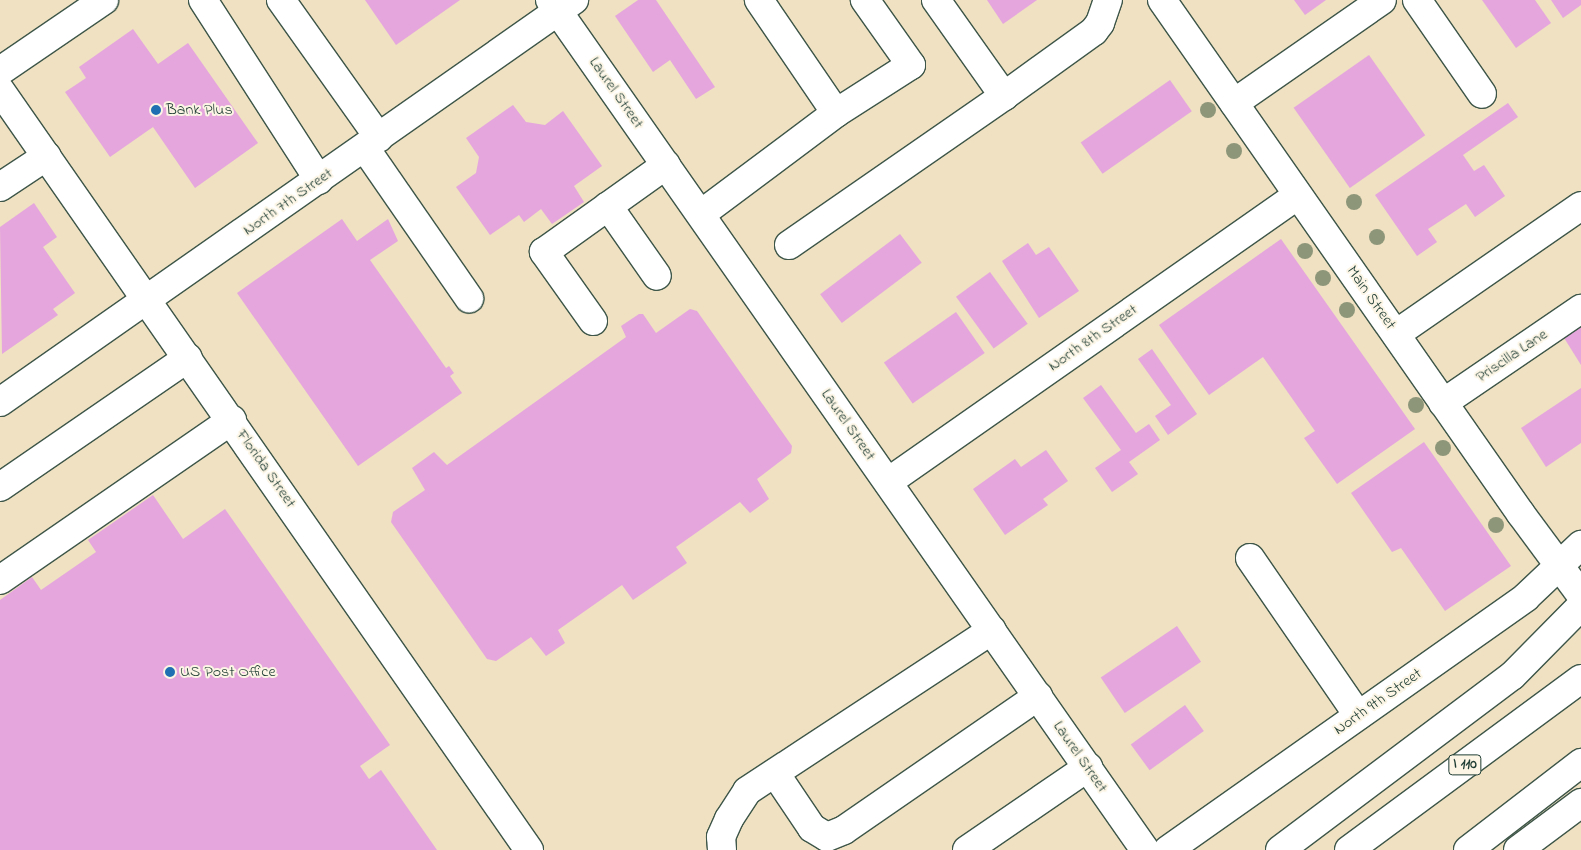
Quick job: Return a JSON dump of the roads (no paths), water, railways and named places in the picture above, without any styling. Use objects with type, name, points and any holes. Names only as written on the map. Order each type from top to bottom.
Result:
[{"type":"main road","points":[[0,71],[104,0]]},
{"type":"main road","points":[[203,0],[319,180]]},
{"type":"main road","points":[[281,0],[469,298]]},
{"type":"main road","points":[[759,0],[836,113]]},
{"type":"main road","points":[[701,214],[836,113],[911,65],[865,0]]},
{"type":"main road","points":[[936,0],[1004,96]]},
{"type":"main road","points":[[789,245],[1094,32],[1100,23],[1108,0]]},
{"type":"main road","name":"Main Street","points":[[1162,0],[1443,403],[1559,567],[1581,595]]},
{"type":"main road","points":[[1234,103],[1382,0]]},
{"type":"main road","points":[[1417,0],[1482,94]]},
{"type":"main road","name":"North 7th Street","points":[[1,400],[148,301],[372,143],[561,4]]},
{"type":"main road","name":"Laurel Street","points":[[561,4],[666,165],[1145,850]]},
{"type":"main road","name":"Florida Street","points":[[0,90],[232,420],[529,850]]},
{"type":"main road","points":[[0,187],[46,156]]},
{"type":"main road","points":[[593,321],[544,252],[666,165]]},
{"type":"main road","name":"North 8th Street","points":[[888,482],[1298,194]]},
{"type":"main road","points":[[608,206],[657,276]]},
{"type":"main road","points":[[1396,334],[1581,206]]},
{"type":"main road","name":"Priscilla Lane","points":[[1443,403],[1581,309]]},
{"type":"main road","points":[[0,488],[188,358]]},
{"type":"main road","points":[[0,580],[232,420]]},
{"type":"main road","name":"North 9th Street","points":[[1168,850],[1526,597],[1581,545]]},
{"type":"main road","points":[[1250,558],[1358,715]]},
{"type":"main road","points":[[1280,850],[1432,739],[1512,676],[1581,606]]},
{"type":"main road","points":[[722,850],[721,837],[729,819],[747,791],[992,630]]},
{"type":"main road","name":"I 110","points":[[1350,850],[1581,679]]},
{"type":"main road","points":[[775,773],[812,828],[827,837],[844,830],[1038,696]]},
{"type":"main road","points":[[1468,850],[1581,763]]},
{"type":"main road","points":[[966,850],[1088,767]]},
{"type":"main road","points":[[1518,850],[1581,803]]},
{"type":"place","name":"Bank Plus","points":[[156,110]]},
{"type":"place","name":"US Post Office","points":[[170,672]]}]
